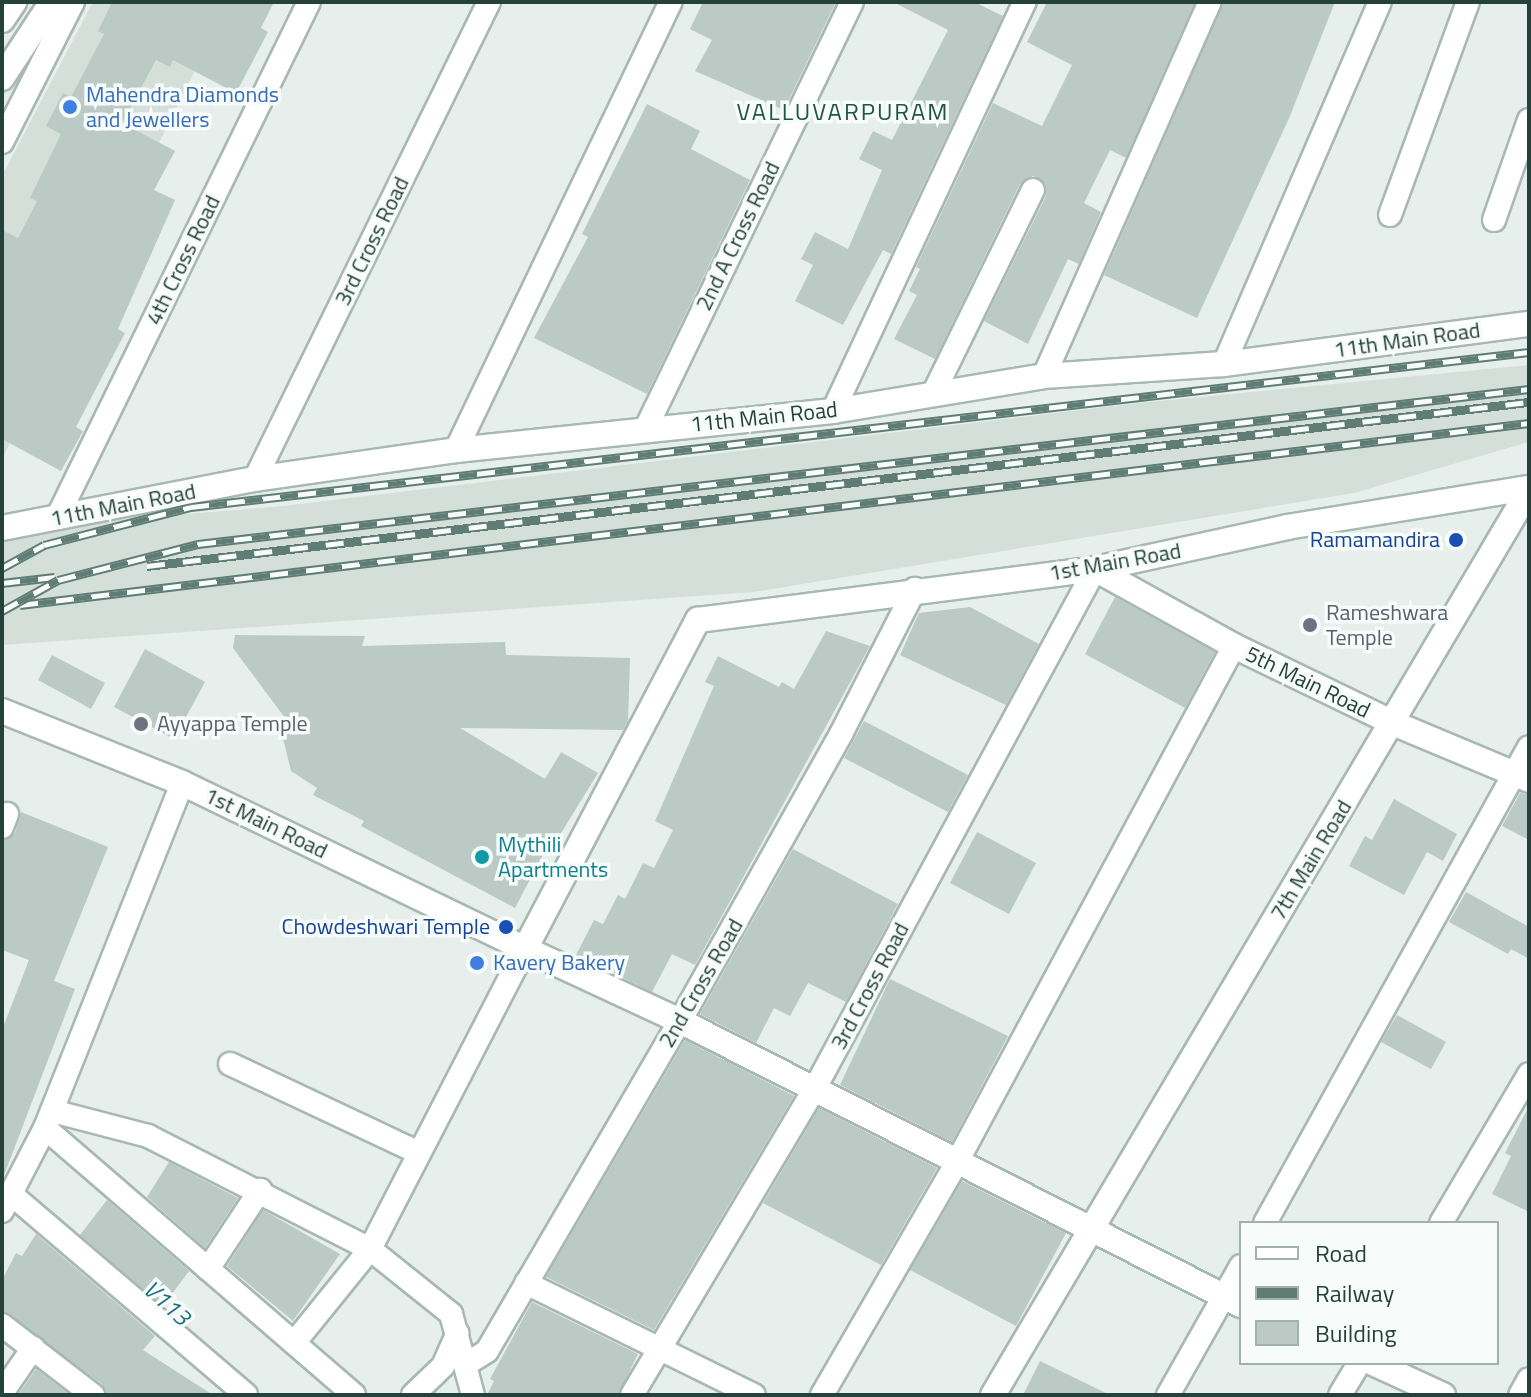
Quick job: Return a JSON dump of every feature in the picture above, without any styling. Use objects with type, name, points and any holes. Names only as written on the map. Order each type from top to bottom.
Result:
[{"type":"main road","points":[[2,20],[14,2]]},
{"type":"main road","points":[[2,78],[52,2]]},
{"type":"main road","name":"11th Main Road","points":[[7,524],[57,518],[255,479],[456,450],[833,411],[1044,376],[1224,364],[1529,324]]},
{"type":"main road","name":"1st Main Road","points":[[525,949],[698,620],[915,589],[1095,569],[1287,527],[1529,489]]},
{"type":"main road","name":"7th Main Road","points":[[993,1395],[1529,489]]},
{"type":"main road","name":"5th Main Road","points":[[1095,569],[1234,646],[1393,723],[1521,776]]},
{"type":"main road","name":"1st Main Road","points":[[2,711],[182,783],[680,1021],[1092,1228]]},
{"type":"main road","points":[[1092,1228],[1232,1302]]},
{"type":"main road","points":[[1377,1365],[1443,1395]]},
{"type":"street","points":[[2,142],[73,2]]},
{"type":"street","name":"4th Cross Road","points":[[57,518],[309,2]]},
{"type":"street","name":"3rd Cross Road","points":[[255,479],[489,2]]},
{"type":"street","points":[[456,450],[671,2]]},
{"type":"street","name":"2nd A Cross Road","points":[[646,428],[852,2]]},
{"type":"street","points":[[833,411],[1025,2]]},
{"type":"street","points":[[1044,376],[1210,2]]},
{"type":"street","points":[[1224,364],[1380,2]]},
{"type":"street","points":[[1390,215],[1468,2]]},
{"type":"street","points":[[1494,220],[1529,120]]},
{"type":"street","points":[[933,394],[1033,190]]},
{"type":"street","name":"3rd Cross Road","points":[[632,1395],[815,1088],[1095,569]]},
{"type":"street","name":"2nd Cross Road","points":[[468,1363],[487,1351],[680,1021],[841,734],[915,589]]},
{"type":"street","points":[[822,1395],[958,1160],[1234,646]]},
{"type":"street","points":[[1266,1221],[1521,776],[1529,747]]},
{"type":"street","points":[[182,783],[48,1119],[6,1203],[246,1395]]},
{"type":"street","points":[[294,1343],[370,1249],[525,949]]},
{"type":"street","points":[[230,1064],[419,1153]]},
{"type":"street","points":[[1442,1221],[1529,1074]]},
{"type":"street","points":[[48,1119],[148,1136],[260,1190],[370,1249],[451,1314],[468,1363],[473,1395]]},
{"type":"street","points":[[48,1119],[208,1269],[354,1395]]},
{"type":"street","points":[[208,1269],[260,1190]]},
{"type":"street","points":[[1168,1395],[1232,1302],[1239,1274]]},
{"type":"street","points":[[526,1283],[658,1351],[754,1395]]},
{"type":"street","points":[[2,1325],[93,1395]]},
{"type":"street","points":[[413,1395],[443,1366],[458,1333]]},
{"type":"street","points":[[2,1393],[33,1348]]},
{"type":"street","points":[[1340,1395],[1358,1365]]},
{"type":"street","points":[[1520,1395],[1529,1379]]},
{"type":"shaded area","points":[[93,2],[229,2],[2,459],[2,176]]},
{"type":"shaded area","points":[[1529,365],[1529,442],[1354,493],[754,592],[2,645],[2,543],[30,527],[283,506],[1139,403]]},
{"type":"building","points":[[112,2],[274,2],[261,28],[268,32],[236,93],[173,60],[170,67],[156,60],[122,123],[175,151],[154,190],[175,200],[118,329],[125,333],[76,427],[83,431],[61,471],[2,439],[2,230],[18,238],[37,201],[30,198],[61,134],[46,126],[63,93],[71,97],[104,34],[98,31]]},
{"type":"building","points":[[703,2],[836,2],[784,110],[695,71],[712,40],[690,29]]},
{"type":"building","points":[[893,2],[974,2],[1003,16],[891,254],[883,250],[843,325],[795,301],[813,265],[801,259],[815,232],[848,249],[882,170],[859,159],[873,131],[892,140],[948,30]]},
{"type":"building","points":[[1047,2],[1195,2],[1126,158],[1110,150],[1084,203],[1101,212],[1079,264],[1068,259],[1028,344],[984,321],[1046,196],[1045,183],[1033,176],[1020,184],[935,359],[894,339],[917,295],[909,291],[920,269],[916,267],[993,103],[1042,126],[1072,65],[1027,42]]},
{"type":"building","points":[[1224,2],[1335,2],[1290,116],[1197,318],[1104,275]]},
{"type":"building","points":[[647,104],[700,131],[691,149],[750,180],[647,394],[534,338],[588,237],[582,234]]},
{"type":"building","points":[[1115,597],[1215,652],[1185,708],[1085,654]]},
{"type":"building","points":[[970,607],[1039,644],[1006,705],[900,655],[919,613]]},
{"type":"building","points":[[826,631],[870,646],[695,965],[672,954],[652,992],[576,955],[594,920],[603,924],[618,895],[625,899],[643,863],[654,868],[673,830],[655,821],[714,686],[705,682],[718,656],[779,687],[782,682],[794,689]]},
{"type":"building","points":[[235,635],[365,636],[362,646],[505,642],[506,655],[630,658],[628,721],[623,730],[460,728],[545,779],[561,752],[598,773],[550,851],[546,849],[515,908],[361,826],[364,821],[313,795],[317,788],[291,771],[279,722],[294,730],[233,648]]},
{"type":"building","points":[[145,649],[205,682],[174,739],[114,707]]},
{"type":"building","points":[[52,655],[105,683],[91,709],[38,680]]},
{"type":"building","points":[[864,721],[968,775],[948,812],[844,758]]},
{"type":"building","points":[[1520,793],[1529,795],[1529,840],[1502,826]]},
{"type":"building","points":[[1394,799],[1457,834],[1443,861],[1427,852],[1404,895],[1349,866],[1365,836],[1372,840]]},
{"type":"building","points":[[21,812],[108,847],[54,981],[75,989],[3,1178],[2,1030],[29,960],[2,950],[2,841],[15,833]]},
{"type":"building","points":[[977,832],[1036,863],[1009,914],[950,883]]},
{"type":"building","points":[[793,849],[898,904],[846,1002],[808,983],[790,1016],[774,1008],[756,1043],[700,1014]]},
{"type":"building","points":[[1466,892],[1529,927],[1529,959],[1511,949],[1508,954],[1449,922]]},
{"type":"building","points":[[890,979],[1008,1036],[952,1142],[840,1085]]},
{"type":"building","points":[[1397,1015],[1446,1042],[1431,1069],[1381,1042]]},
{"type":"building","points":[[685,1040],[794,1096],[654,1330],[546,1277]]},
{"type":"building","points":[[1529,1106],[1529,1212],[1492,1194],[1511,1156],[1505,1153]]},
{"type":"building","points":[[819,1108],[937,1168],[881,1265],[763,1203]]},
{"type":"building","points":[[169,1162],[238,1198],[205,1248],[147,1197]]},
{"type":"building","points":[[962,1181],[1066,1233],[1016,1326],[910,1270]]},
{"type":"building","points":[[107,1200],[189,1271],[163,1306],[80,1235]]},
{"type":"building","points":[[263,1210],[340,1254],[293,1321],[227,1266]]},
{"type":"building","points":[[36,1234],[155,1336],[143,1350],[213,1395],[107,1395],[102,1384],[2,1311],[2,1280],[16,1253],[22,1256]]},
{"type":"building","points":[[532,1302],[638,1354],[618,1395],[487,1395],[494,1381],[490,1379]]},
{"type":"building","points":[[1040,1361],[1110,1395],[1023,1395]]},
{"type":"building","points":[[36,1369],[70,1395],[18,1395]]},
{"type":"railway","points":[[2,568],[44,545],[191,507],[1529,352]]},
{"type":"railway","points":[[2,611],[58,580],[198,544],[1529,389]]},
{"type":"railway","points":[[147,566],[1529,402]]},
{"type":"railway","points":[[20,605],[1529,423]]},
{"type":"railway","points":[[2,583],[55,577]]},
{"type":"place","name":"Mahendra Diamonds and Jewellers","points":[[70,107]]},
{"type":"place","name":"Ramamandira","points":[[1456,540]]},
{"type":"place","name":"Rameshwara Temple","points":[[1310,625]]},
{"type":"place","name":"Ayyappa Temple","points":[[141,724]]},
{"type":"place","name":"Mythili Apartments","points":[[482,857]]},
{"type":"place","name":"Chowdeshwari Temple","points":[[506,927]]},
{"type":"place","name":"Kavery Bakery","points":[[477,963]]},
{"type":"district","name":"VALLUVARPURAM","points":[[843,112]]},
{"type":"water label","name":"V113","points":[[167,1303]]}]
